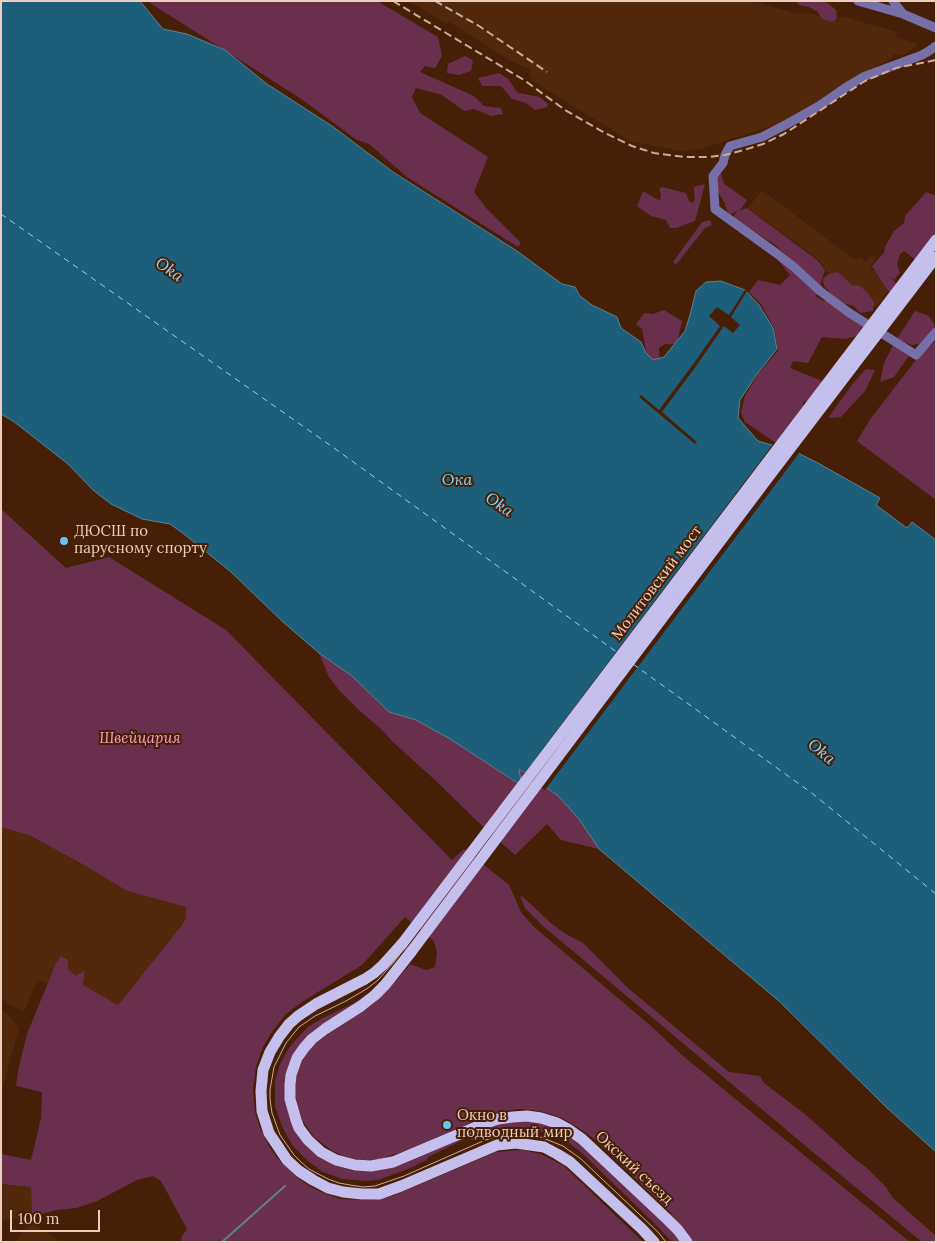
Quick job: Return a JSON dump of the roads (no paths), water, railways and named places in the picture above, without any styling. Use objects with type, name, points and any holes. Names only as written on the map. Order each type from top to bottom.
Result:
[{"type":"main road","name":"Молитовский мост","points":[[654,1242],[642,1228],[570,1162],[544,1148],[516,1143],[497,1145],[410,1183],[379,1194],[343,1192],[328,1188],[299,1171],[287,1160],[270,1133],[262,1111],[260,1091],[264,1070],[270,1052],[278,1037],[289,1024],[316,1004],[374,973],[402,944],[936,240]]},
{"type":"main road","name":"Молитовский мост","points":[[412,952],[936,257]]},
{"type":"main road","name":"Окский съезд","points":[[412,952],[390,980],[375,995],[312,1039],[297,1058],[291,1075],[290,1099],[299,1128],[308,1140],[321,1152],[336,1160],[355,1166],[371,1166],[400,1159],[498,1119],[513,1116],[541,1118],[568,1129],[582,1139],[667,1219],[687,1242]]},
{"type":"street","points":[[858,1],[903,14],[936,28]]},
{"type":"street","points":[[893,2],[903,14]]},
{"type":"street","points":[[936,46],[922,55],[864,77],[787,124],[762,136],[730,146],[724,155],[723,163],[713,176],[714,209],[776,253],[820,291],[848,312],[916,355],[936,332]]},
{"type":"water","name":"Ока","points":[[1,1],[140,1],[163,29],[187,34],[225,50],[267,84],[332,126],[393,172],[517,251],[562,284],[575,287],[580,296],[592,305],[617,317],[621,328],[641,342],[646,353],[653,360],[664,357],[685,331],[696,291],[706,282],[721,281],[745,290],[759,305],[773,328],[777,349],[757,374],[740,400],[738,418],[758,441],[796,452],[818,463],[880,498],[876,505],[907,528],[912,522],[936,540],[936,1152],[886,1107],[780,1002],[599,849],[579,819],[557,795],[519,769],[522,786],[450,739],[416,720],[389,712],[352,676],[319,653],[283,622],[231,572],[184,534],[170,524],[142,519],[111,504],[93,490],[68,464],[13,421],[1,414]]},
{"type":"waterway","points":[[222,1242],[285,1186]]},
{"type":"tram line","points":[[666,1242],[658,1232],[581,1159],[563,1146],[538,1136],[519,1134],[497,1136],[404,1176],[375,1186],[363,1187],[328,1179],[309,1169],[301,1162],[280,1135],[272,1113],[270,1099],[274,1067],[286,1043],[299,1027],[315,1016],[368,988],[394,962],[936,246]]},
{"type":"railway","points":[[393,1],[524,80],[565,110],[605,133],[632,146],[654,153],[685,157],[725,155],[763,144],[784,134],[865,81],[896,68],[936,60]]},
{"type":"railway","points":[[435,1],[479,26],[547,72]]},
{"type":"place","name":"ДЮСШ по парусному спорту","points":[[64,541]]},
{"type":"place","name":"Окно в подводный мир","points":[[447,1125]]},
{"type":"water label","name":"Oka","points":[[169,270]]},
{"type":"water label","name":"Oka","points":[[499,505]]},
{"type":"water label","name":"Oka","points":[[821,752]]},
{"type":"park label","name":"Швейцария","points":[[140,739]]}]
